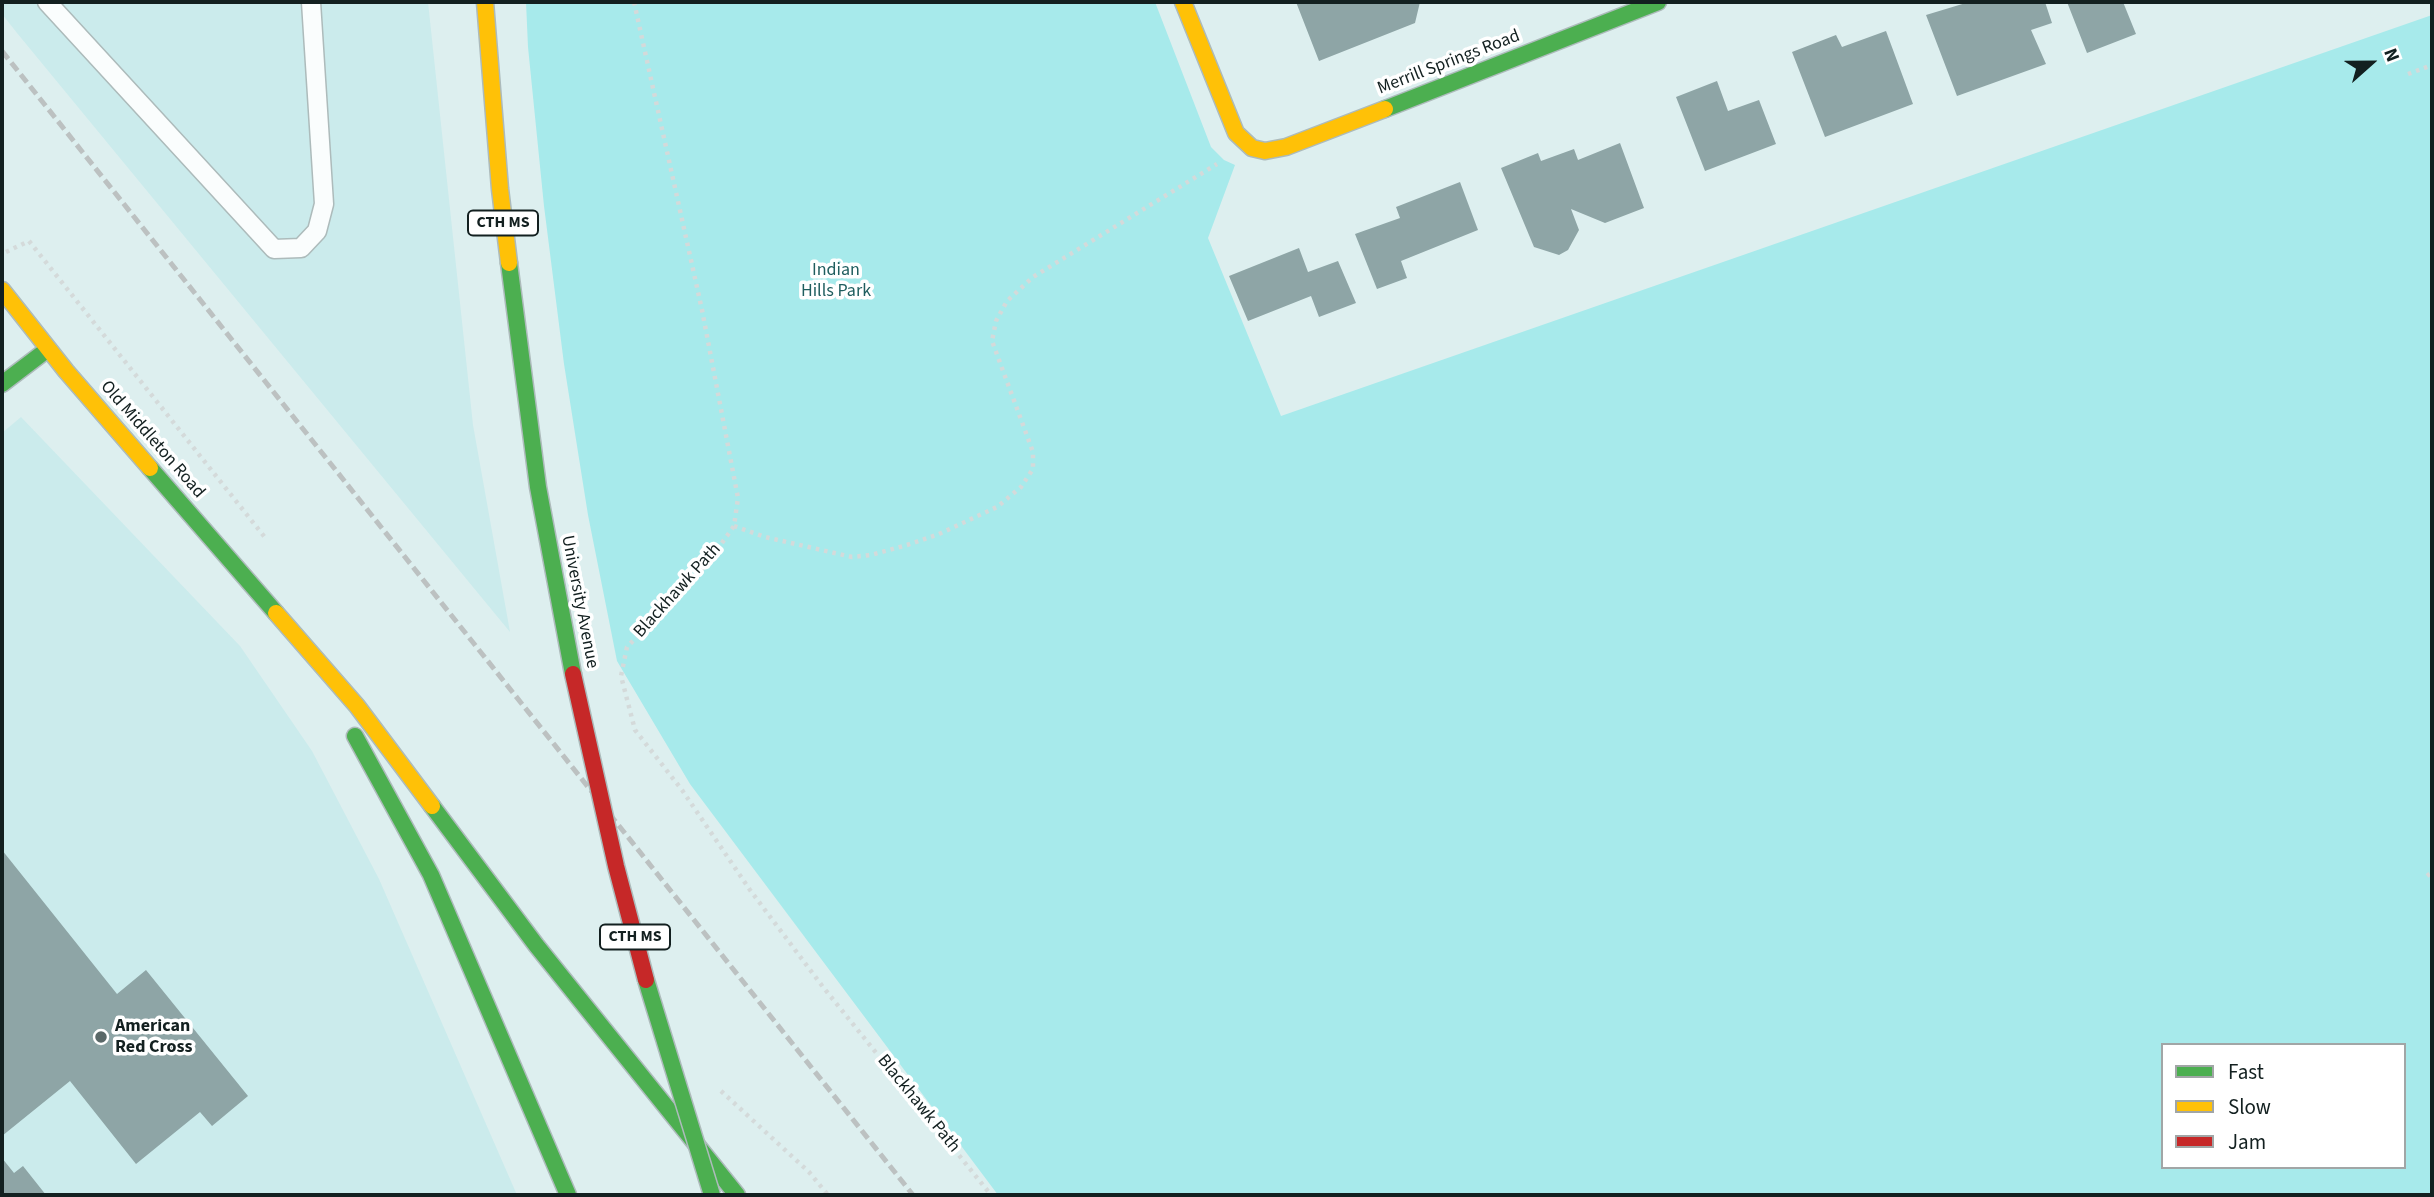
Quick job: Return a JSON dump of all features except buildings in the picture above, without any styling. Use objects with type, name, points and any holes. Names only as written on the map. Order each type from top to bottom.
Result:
[{"type":"main road","name":"University Avenue","points":[[485,2],[500,190],[517,343],[566,640],[611,843],[655,1012],[712,1195]]},
{"type":"main road","points":[[1184,2],[1236,133],[1249,145]]},
{"type":"main road","name":"Merrill Springs Road","points":[[1249,145],[1265,151],[1286,147],[1658,2]]},
{"type":"main road","name":"Old Middleton Road","points":[[3,293],[48,349],[276,613]]},
{"type":"main road","points":[[2,384],[48,349]]},
{"type":"main road","points":[[276,613],[337,707]]},
{"type":"main road","points":[[276,613],[364,715],[536,945],[737,1195]]},
{"type":"main road","points":[[348,725],[398,811],[431,876],[568,1195]]},
{"type":"lane","points":[[47,2],[274,248],[301,248],[317,231],[324,204],[311,2]]},
{"type":"path","name":"Blackhawk Path","points":[[635,2],[702,310],[738,498],[734,526],[707,564],[627,647],[621,676],[635,730],[682,790],[750,890],[823,987],[991,1195]]},
{"type":"path","points":[[2408,74],[2432,65]]},
{"type":"path","points":[[734,526],[765,537],[852,557],[871,555],[918,541],[997,507],[1021,487],[1033,469],[1033,452],[992,341],[996,321],[1007,301],[1033,277],[1249,145]]},
{"type":"path","points":[[2,254],[29,241],[105,337]]},
{"type":"shaded area","points":[[2,2],[428,2],[473,425],[510,632],[17,33],[2,14]]},
{"type":"shaded area","points":[[21,417],[240,646],[312,751],[379,879],[517,1195],[2,1195],[2,433]]},
{"type":"green space","name":"Indian Hills Park","points":[[526,2],[1155,2],[1211,147],[1224,160],[1235,165],[1208,238],[1281,416],[2432,15],[2432,1195],[998,1195],[690,784],[617,661],[588,515],[564,364],[544,206]]},
{"type":"railway","points":[[2,51],[913,1195]]},
{"type":"traffic: fast","points":[[1385,109],[1658,2]]},
{"type":"traffic: fast","points":[[509,263],[538,487],[573,674]]},
{"type":"traffic: fast","points":[[2,384],[48,349]]},
{"type":"traffic: fast","points":[[150,468],[276,613]]},
{"type":"traffic: fast","points":[[355,736],[431,875],[568,1195]]},
{"type":"traffic: fast","points":[[432,806],[536,945],[737,1195]]},
{"type":"traffic: fast","points":[[646,980],[712,1195]]},
{"type":"traffic: slow","points":[[485,2],[500,189],[509,263]]},
{"type":"traffic: slow","points":[[1183,2],[1236,133],[1252,148],[1265,151],[1286,147],[1385,109]]},
{"type":"traffic: slow","points":[[2,290],[66,371],[150,468]]},
{"type":"traffic: slow","points":[[276,613],[357,706],[432,806]]},
{"type":"traffic: jam","points":[[573,674],[616,866],[646,980]]},
{"type":"place","name":"American Red Cross","points":[[101,1037]]}]
